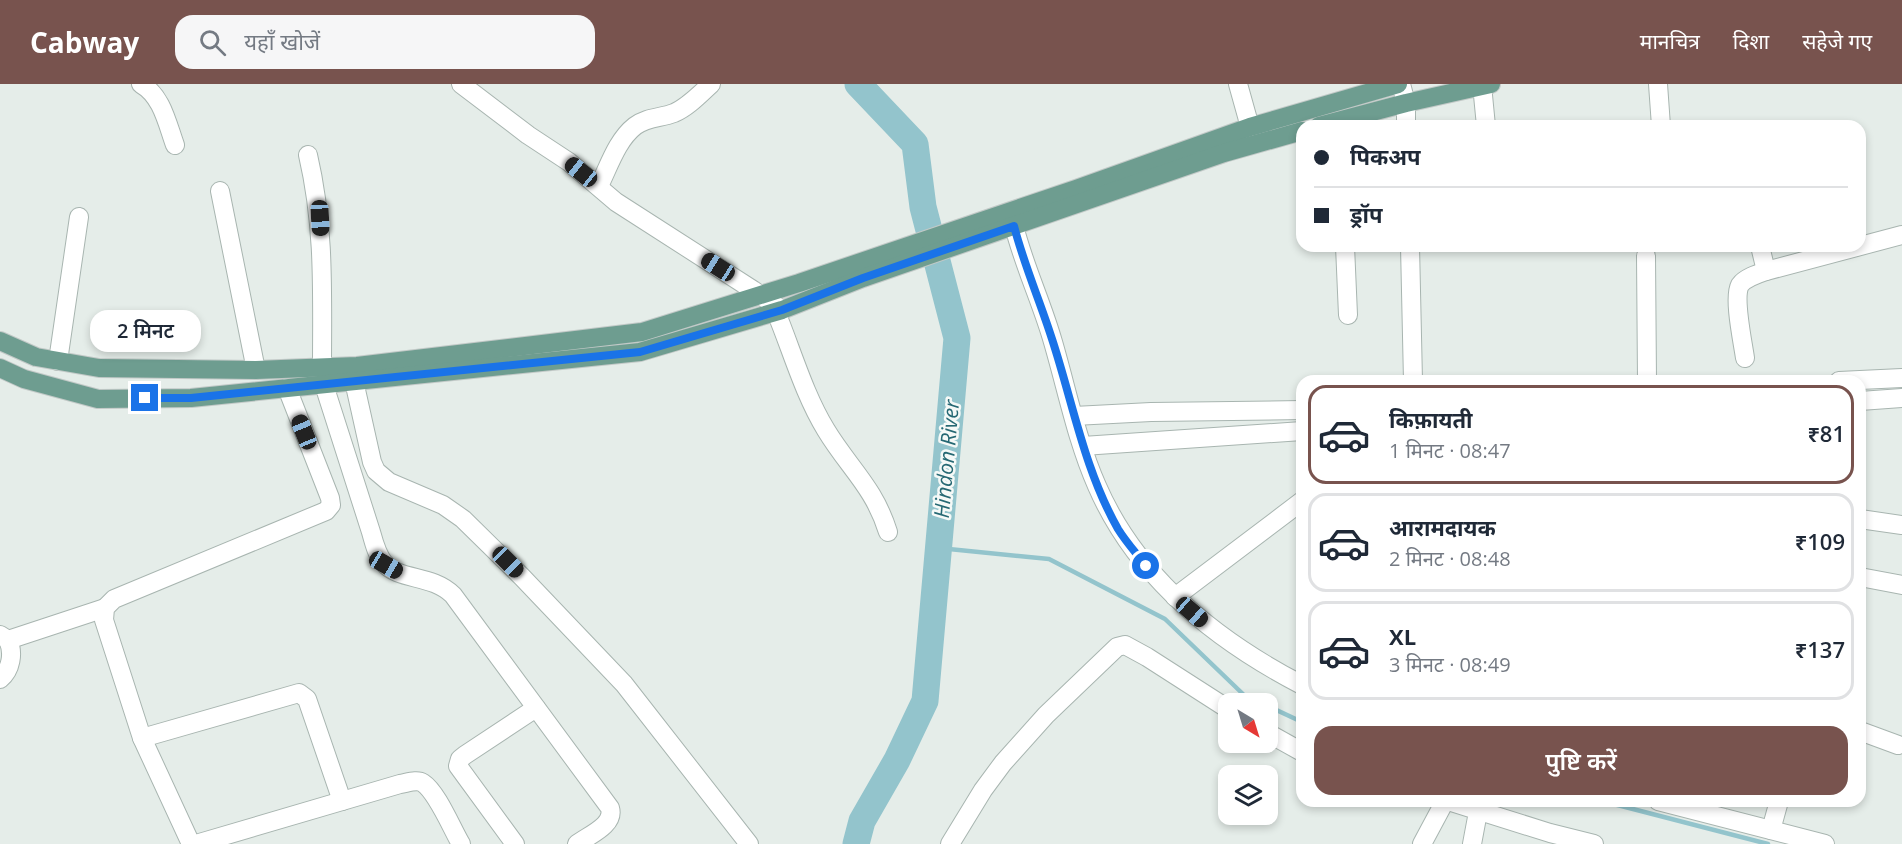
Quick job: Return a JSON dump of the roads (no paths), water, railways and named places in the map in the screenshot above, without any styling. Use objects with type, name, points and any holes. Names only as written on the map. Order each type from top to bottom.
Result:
[{"type":"main road","points":[[0,368],[24,379],[98,399],[191,398],[287,388],[357,366],[642,332],[760,295],[861,270],[1009,222],[1197,154],[1250,127],[1400,84]]},
{"type":"main road","points":[[1343,120],[1487,85]]},
{"type":"main road","points":[[1197,154],[1296,132]]},
{"type":"main road","points":[[0,341],[36,357],[99,368],[255,370],[354,381],[640,352],[779,311],[861,270]]},
{"type":"main road","points":[[718,308],[723,328]]},
{"type":"street","points":[[141,84],[155,97],[163,109],[175,145]]},
{"type":"street","points":[[461,84],[482,90],[528,135],[569,162],[633,213],[760,295],[779,311],[814,408],[841,453],[874,498],[888,532]]},
{"type":"street","points":[[599,186],[617,148],[635,126],[653,117],[678,111],[711,84]]},
{"type":"street","points":[[1238,84],[1250,127]]},
{"type":"street","points":[[1400,84],[1406,103],[1406,120]]},
{"type":"street","points":[[1658,84],[1661,120]]},
{"type":"street","points":[[1486,120],[1487,85]]},
{"type":"street","points":[[308,155],[320,218],[323,376],[370,532],[386,565],[399,573],[429,580],[447,590],[610,808],[612,815],[610,821],[577,844]]},
{"type":"street","points":[[220,190],[255,370]]},
{"type":"street","points":[[58,361],[79,216]]},
{"type":"street","points":[[1009,222],[1052,339],[1096,486],[1119,531],[1159,583],[1210,627],[1247,654],[1296,682]]},
{"type":"street","points":[[1866,245],[1902,235]]},
{"type":"street","points":[[1345,252],[1348,315]]},
{"type":"street","points":[[1410,252],[1413,375]]},
{"type":"street","points":[[1761,252],[1766,271]]},
{"type":"street","points":[[1745,358],[1738,299],[1739,286],[1746,279],[1766,271],[1838,252]]},
{"type":"street","points":[[1646,256],[1647,375]]},
{"type":"street","points":[[1866,380],[1902,378]]},
{"type":"street","points":[[354,381],[376,471],[388,482],[443,505],[463,519],[522,577],[619,679],[749,844]]},
{"type":"street","points":[[0,680],[7,673],[10,665],[11,646],[4,637],[105,608],[114,599],[326,511],[331,505],[330,498],[287,388]]},
{"type":"street","points":[[1866,401],[1902,398]]},
{"type":"street","points":[[1078,431],[1151,412],[1296,410]]},
{"type":"street","points":[[1078,431],[1296,431]]},
{"type":"street","points":[[1175,597],[1296,506]]},
{"type":"street","points":[[1866,520],[1902,525]]},
{"type":"street","points":[[1866,578],[1902,585]]},
{"type":"street","points":[[105,608],[104,620],[142,738],[191,844]]},
{"type":"street","points":[[950,844],[983,790],[1003,763],[1046,715],[1117,647],[1125,645],[1147,657],[1218,703]]},
{"type":"street","points":[[142,738],[298,693],[307,699],[342,801]]},
{"type":"street","points":[[515,844],[458,766],[465,755],[536,708]]},
{"type":"street","points":[[1866,734],[1898,745]]},
{"type":"street","points":[[1278,739],[1296,749]]},
{"type":"street","points":[[196,844],[417,781],[424,784],[434,795],[460,844]]},
{"type":"street","points":[[1422,844],[1457,807]]},
{"type":"street","points":[[1461,807],[1472,844]]},
{"type":"street","points":[[1470,807],[1594,844]]},
{"type":"street","points":[[1705,807],[1771,830],[1825,844]]},
{"type":"street","points":[[1771,830],[1777,807]]},
{"type":"waterway","name":"Hindon River","points":[[856,844],[862,821],[897,760],[925,701],[957,338],[923,207],[915,144],[858,84]]},
{"type":"waterway","points":[[939,548],[1049,559],[1165,619],[1242,693]]},
{"type":"waterway","points":[[1278,711],[1296,719]]},
{"type":"waterway","points":[[1625,807],[1768,844]]}]
